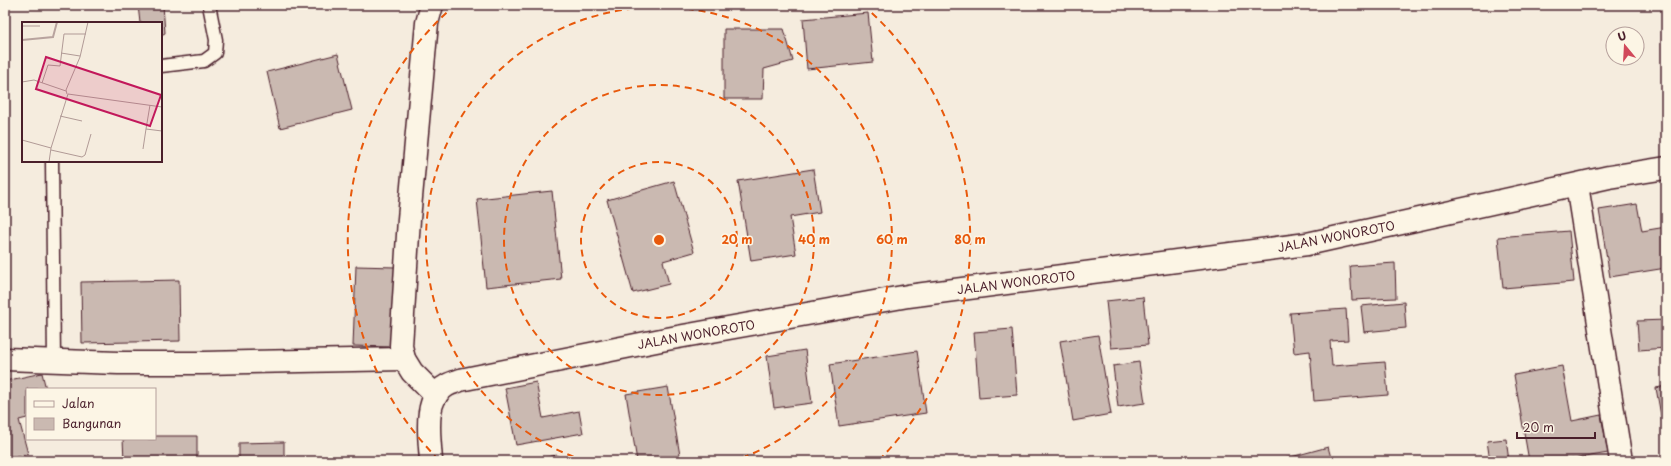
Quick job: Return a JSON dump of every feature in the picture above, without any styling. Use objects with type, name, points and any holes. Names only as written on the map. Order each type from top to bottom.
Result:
[{"type":"street","points":[[431,461],[431,407],[436,396],[412,372],[404,359],[401,346],[409,219],[427,23],[432,5]]},
{"type":"street","name":"JALAN WONOROTO","points":[[436,396],[445,386],[460,380],[661,340],[908,296],[1307,244],[1577,184],[1666,168]]},
{"type":"street","points":[[1577,184],[1621,461]]},
{"type":"street","points":[[5,359],[118,363],[204,363],[404,359]]},
{"type":"lane","points":[[162,66],[204,60],[215,53],[216,40],[209,5]]},
{"type":"lane","points":[[52,162],[54,360]]},
{"type":"building","points":[[138,5],[163,5],[165,33],[162,34],[162,22],[140,22]]},
{"type":"building","points":[[868,13],[873,62],[807,69],[803,19]]},
{"type":"building","points":[[724,29],[784,29],[793,61],[764,69],[763,99],[724,99]]},
{"type":"building","points":[[338,54],[352,110],[280,128],[267,72]]},
{"type":"building","points":[[813,169],[820,212],[790,217],[796,254],[751,261],[738,181]]},
{"type":"building","points":[[674,181],[694,252],[663,261],[669,284],[633,293],[607,200]]},
{"type":"building","points":[[552,191],[561,279],[486,287],[477,199]]},
{"type":"building","points":[[1637,204],[1642,231],[1666,227],[1666,268],[1610,277],[1599,210]]},
{"type":"building","points":[[1569,231],[1574,282],[1503,288],[1498,237]]},
{"type":"building","points":[[1395,263],[1396,298],[1352,300],[1350,266]]},
{"type":"building","points":[[356,266],[395,267],[391,347],[353,346]]},
{"type":"building","points":[[179,280],[180,341],[82,343],[81,282]]},
{"type":"building","points":[[1143,297],[1148,345],[1111,348],[1106,301]]},
{"type":"building","points":[[1404,302],[1406,328],[1364,332],[1361,306]]},
{"type":"building","points":[[1346,309],[1348,340],[1330,341],[1332,366],[1385,362],[1388,395],[1314,401],[1310,351],[1294,353],[1290,313]]},
{"type":"building","points":[[1666,320],[1666,348],[1639,350],[1637,321]]},
{"type":"building","points":[[1012,329],[1017,395],[979,398],[974,332]]},
{"type":"building","points":[[1098,335],[1111,414],[1073,421],[1060,341]]},
{"type":"building","points":[[805,350],[812,403],[774,408],[767,356]]},
{"type":"building","points":[[917,351],[926,413],[839,426],[830,364]]},
{"type":"building","points":[[1139,362],[1145,403],[1118,407],[1113,366]]},
{"type":"building","points":[[1562,366],[1572,421],[1601,415],[1608,453],[1562,461],[1529,461],[1514,375]]},
{"type":"building","points":[[42,373],[46,388],[26,388],[26,418],[19,420],[28,454],[5,460],[5,381]]},
{"type":"building","points":[[536,382],[543,418],[579,411],[583,433],[516,445],[505,388]]},
{"type":"building","points":[[1666,386],[1666,420],[1662,421],[1656,388]]},
{"type":"building","points":[[668,387],[681,461],[637,461],[626,394]]},
{"type":"building","points":[[156,436],[197,436],[197,461],[124,461],[123,440],[156,440]]},
{"type":"building","points":[[1506,439],[1509,461],[1490,461],[1487,441]]},
{"type":"building","points":[[284,442],[284,461],[239,461],[239,443]]},
{"type":"building","points":[[1328,447],[1332,461],[1276,461]]},
{"type":"building","points":[[557,455],[559,461],[528,461]]}]
